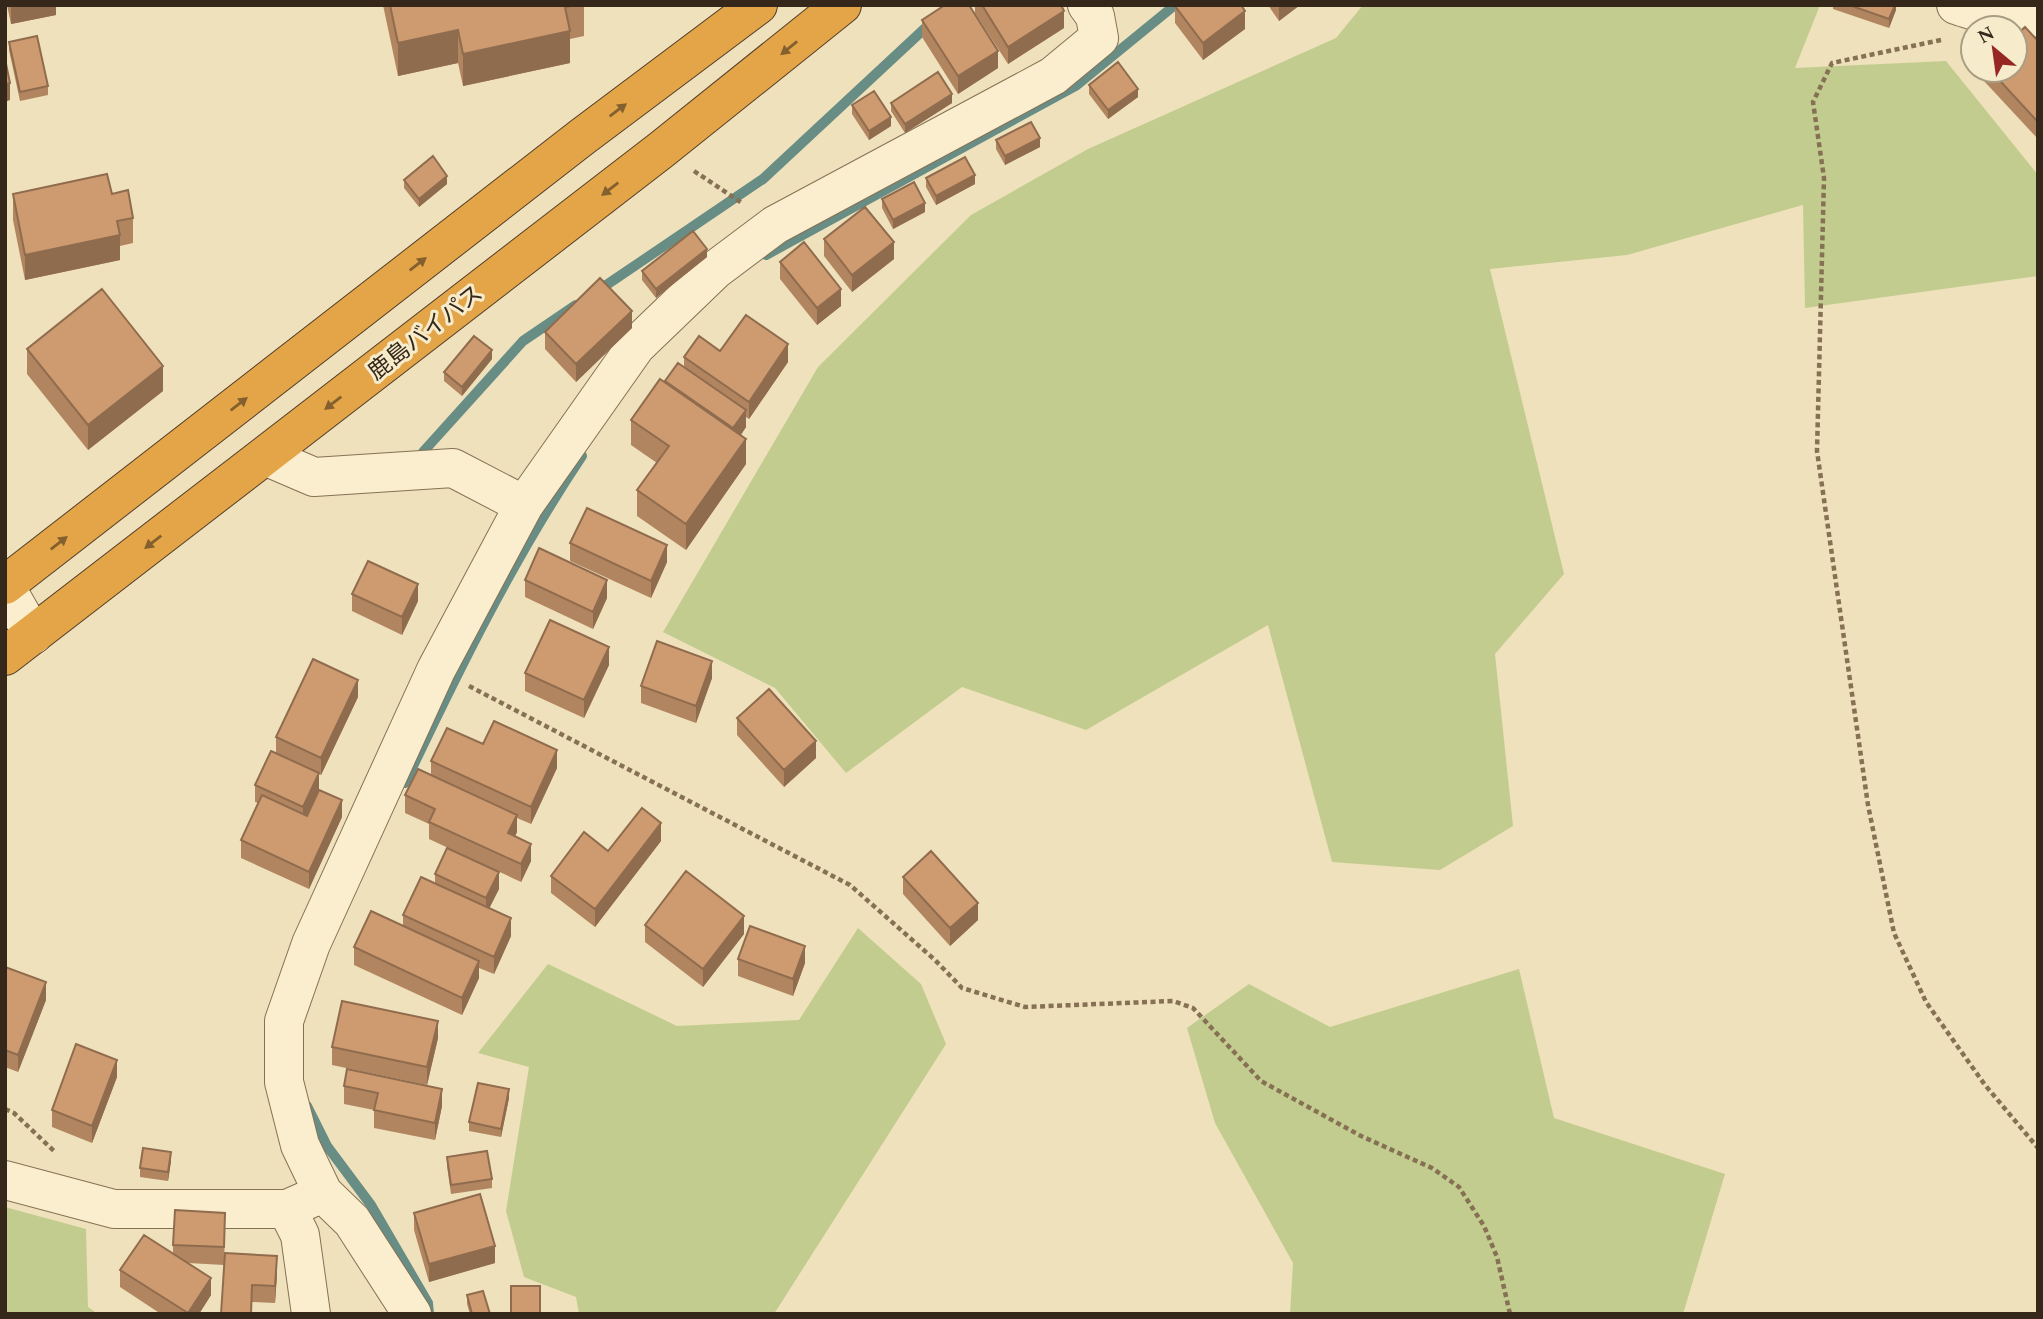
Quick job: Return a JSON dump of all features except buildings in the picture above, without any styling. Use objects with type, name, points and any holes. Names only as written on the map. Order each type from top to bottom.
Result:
[{"type":"highway","points":[[5,586],[582,137],[758,5]]},
{"type":"highway","name":"鹿島バイパス","points":[[19,645],[661,150],[842,5]]},
{"type":"street","points":[[412,1314],[352,1221],[323,1193],[300,1145],[284,1082],[284,1021],[311,944],[436,670],[524,505],[636,346],[715,270],[775,225],[1053,76],[1099,38],[1095,16],[1087,5]]},
{"type":"street","points":[[1954,22],[1995,17],[2030,20],[2038,15]]},
{"type":"street","points":[[265,456],[314,477],[453,468],[524,505]]},
{"type":"street","points":[[5,586],[19,645]]},
{"type":"street","points":[[5,1180],[114,1209],[287,1209],[323,1193]]},
{"type":"street","points":[[287,1209],[300,1235],[311,1314]]},
{"type":"path","points":[[1954,22],[1832,63],[1813,102],[1824,178],[1817,451],[1868,805],[1895,933],[1926,1002],[1985,1084],[2038,1148]]},
{"type":"path","points":[[727,193],[742,203]]},
{"type":"path","points":[[465,685],[850,886],[935,960],[962,988],[1025,1007],[1173,1001],[1194,1008],[1261,1082],[1361,1136],[1432,1168],[1459,1187],[1483,1226],[1497,1257],[1510,1314]]},
{"type":"green space","points":[[1363,5],[1820,5],[1795,68],[1946,61],[1959,77],[1959,84],[1965,84],[2038,175],[2038,276],[1805,308],[1803,205],[1627,255],[1490,269],[1564,574],[1495,654],[1513,826],[1440,870],[1332,862],[1268,625],[1086,730],[962,687],[846,773],[775,688],[663,632],[818,367],[971,215],[1088,149],[1336,38]]},
{"type":"green space","points":[[858,928],[921,984],[946,1044],[774,1314],[579,1314],[576,1297],[524,1277],[506,1211],[529,1067],[478,1053],[548,964],[677,1026],[799,1020]]},
{"type":"green space","points":[[1519,969],[1554,1118],[1725,1174],[1683,1314],[1290,1314],[1293,1263],[1215,1123],[1187,1028],[1249,984],[1330,1027]]},
{"type":"green space","points":[[5,1207],[86,1229],[88,1307],[98,1314],[5,1314]]},
{"type":"waterway","points":[[596,292],[763,179],[950,5]]},
{"type":"waterway","points":[[766,255],[1077,85],[1175,5]]},
{"type":"waterway","points":[[423,452],[523,341],[576,305]]},
{"type":"waterway","points":[[405,783],[466,657],[510,575],[582,456]]},
{"type":"waterway","points":[[307,1106],[327,1146],[371,1205],[428,1303],[429,1314]]}]
